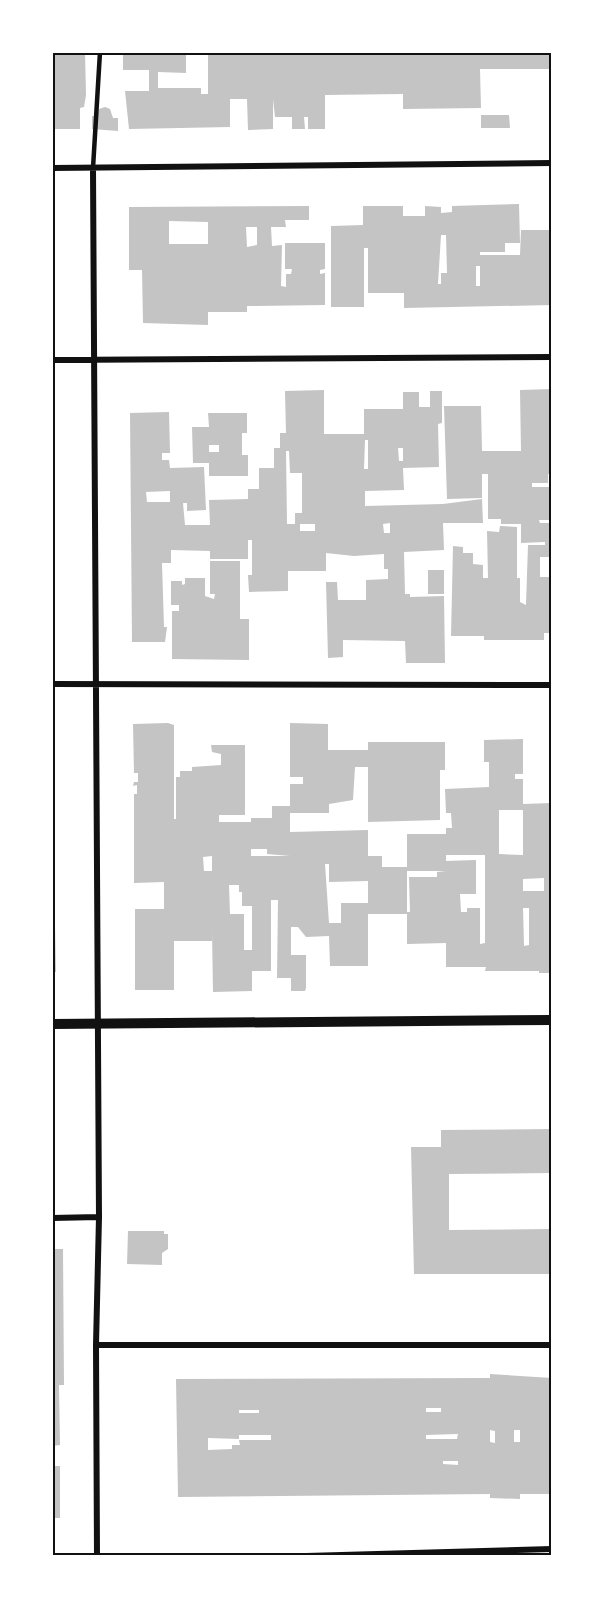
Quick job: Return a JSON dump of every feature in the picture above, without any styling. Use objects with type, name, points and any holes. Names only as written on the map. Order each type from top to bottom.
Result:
[{"type":"street","points":[[52,168],[552,163]]},
{"type":"street","points":[[93,168],[99,1217],[96,1345],[97,1556]]},
{"type":"street","points":[[52,360],[552,357]]},
{"type":"street","points":[[52,684],[552,685]]},
{"type":"street","points":[[52,1024],[552,1020]]},
{"type":"street","points":[[52,1218],[99,1217]]},
{"type":"street","points":[[96,1345],[552,1345]]},
{"type":"street","points":[[306,1556],[552,1550]]},
{"type":"lane","points":[[93,168],[100,52]]},
{"type":"building","points":[[52,52],[85,52],[86,95],[84,107],[80,108],[80,129],[52,129]]},
{"type":"building","points":[[123,52],[186,52],[186,73],[158,72],[158,88],[201,88],[201,94],[208,94],[208,52],[552,52],[552,69],[480,69],[481,108],[403,109],[403,94],[325,95],[325,129],[308,129],[308,117],[304,117],[305,129],[292,129],[292,117],[275,117],[273,99],[273,129],[248,130],[247,99],[230,99],[230,127],[129,129],[125,91],[149,91],[149,70],[123,70]]},
{"type":"building","points":[[105,107],[110,109],[113,118],[118,118],[118,131],[92,129],[92,116],[97,116],[99,109]]},
{"type":"building","points":[[481,115],[509,115],[510,128],[481,128]]},
{"type":"building","points":[[519,204],[520,243],[505,243],[505,252],[480,252],[480,255],[520,255],[521,230],[552,230],[552,305],[404,308],[404,293],[368,293],[368,248],[364,248],[364,307],[331,307],[331,226],[363,225],[363,206],[403,206],[403,216],[425,216],[425,206],[441,207],[441,213],[452,212],[452,206]],"holes":[[[441,235],[446,235],[447,273],[441,273],[441,284],[438,284]],[[476,266],[480,266],[480,286],[476,286]]]},
{"type":"building","points":[[309,206],[309,220],[285,220],[286,227],[271,227],[272,246],[282,245],[281,286],[286,287],[286,274],[291,274],[292,269],[285,269],[285,243],[325,243],[325,269],[320,270],[320,274],[325,273],[325,305],[247,306],[247,312],[208,312],[208,325],[143,323],[142,270],[129,270],[129,207]],"holes":[[[169,221],[208,222],[208,244],[169,244]],[[246,227],[257,227],[257,245],[247,247]]]},
{"type":"building","points":[[552,389],[552,474],[548,474],[548,483],[532,483],[532,487],[552,487],[552,520],[539,520],[540,523],[552,523],[552,557],[540,557],[540,577],[552,577],[552,633],[544,633],[544,640],[484,640],[484,636],[451,636],[453,546],[463,547],[463,553],[473,553],[473,564],[483,565],[483,578],[488,578],[487,531],[499,532],[500,526],[517,527],[517,578],[520,578],[520,602],[526,605],[528,545],[545,545],[545,542],[521,543],[521,524],[501,524],[501,519],[488,519],[488,474],[482,474],[482,498],[447,499],[444,406],[481,406],[482,451],[521,451],[520,390]]},
{"type":"building","points":[[324,390],[324,434],[364,434],[364,409],[403,409],[403,392],[419,392],[419,407],[430,407],[430,391],[442,391],[442,423],[438,424],[439,467],[403,468],[404,490],[365,491],[365,506],[443,504],[482,499],[483,523],[443,523],[444,550],[404,552],[405,594],[410,594],[410,597],[444,596],[445,663],[406,663],[405,641],[343,640],[343,657],[328,658],[326,582],[337,582],[338,600],[366,600],[366,580],[388,579],[388,569],[384,569],[384,554],[354,556],[326,553],[326,571],[288,571],[288,591],[249,592],[248,575],[252,575],[252,540],[248,540],[248,559],[210,559],[210,551],[171,550],[171,563],[162,563],[164,627],[167,627],[165,642],[132,642],[130,413],[169,412],[170,453],[162,453],[162,460],[169,460],[170,468],[204,467],[206,510],[187,511],[187,503],[183,503],[185,525],[210,525],[209,500],[248,499],[248,489],[259,489],[259,468],[274,468],[274,448],[280,448],[280,433],[286,433],[285,391]],"holes":[[[365,440],[368,440],[368,469],[364,469]],[[398,448],[403,448],[403,461],[399,461]],[[286,451],[289,451],[290,473],[302,473],[302,513],[295,513],[295,524],[287,524]],[[170,491],[170,502],[147,502],[146,492]],[[390,523],[390,533],[384,533],[383,524]],[[300,524],[315,524],[315,531],[300,531]]]},
{"type":"building","points":[[208,413],[247,413],[247,433],[242,433],[242,455],[248,455],[248,476],[209,476],[209,463],[193,463],[192,427],[209,427]],"holes":[[[209,445],[219,445],[219,452],[209,452]]]},
{"type":"building","points":[[210,561],[240,561],[240,619],[249,619],[249,660],[172,659],[172,611],[179,611],[179,605],[171,605],[171,581],[182,581],[182,585],[185,584],[185,578],[205,578],[205,596],[214,599],[215,594],[210,594]]},
{"type":"building","points":[[428,570],[444,570],[444,594],[428,594]]},
{"type":"building","points":[[168,723],[174,725],[174,819],[176,819],[176,777],[180,777],[180,771],[192,771],[192,767],[221,765],[221,754],[212,752],[211,745],[245,745],[245,815],[219,815],[219,822],[251,822],[251,818],[272,818],[272,806],[290,806],[290,784],[303,784],[303,777],[290,777],[290,723],[328,724],[328,750],[368,750],[368,742],[445,742],[445,770],[440,770],[440,820],[368,822],[368,767],[355,767],[353,800],[329,804],[329,813],[290,813],[290,832],[368,830],[368,856],[382,856],[382,867],[407,867],[407,834],[446,834],[446,828],[452,828],[451,813],[446,813],[445,789],[489,787],[489,762],[484,762],[484,740],[523,739],[523,774],[515,774],[515,779],[523,779],[523,804],[552,803],[552,973],[485,971],[486,967],[446,967],[446,943],[407,944],[407,914],[368,914],[368,966],[330,966],[329,936],[306,937],[298,927],[291,927],[291,955],[306,955],[306,988],[305,991],[291,991],[291,978],[277,978],[278,900],[271,900],[271,971],[252,971],[252,991],[213,992],[212,931],[212,941],[174,941],[174,990],[135,990],[135,909],[164,909],[164,882],[134,883],[134,794],[137,794],[137,785],[133,786],[134,782],[138,782],[138,773],[134,773],[133,724]],"holes":[[[499,810],[523,810],[523,855],[499,854]],[[251,849],[267,849],[267,854],[290,856],[251,856]],[[446,855],[485,855],[485,943],[480,944],[480,908],[467,908],[467,912],[461,912],[460,894],[476,894],[476,860],[446,861]],[[212,856],[212,871],[204,871],[203,857]],[[325,864],[329,864],[329,882],[368,881],[368,903],[341,903],[341,923],[329,923]],[[407,871],[446,871],[437,872],[437,877],[409,877],[410,912],[407,912]],[[544,878],[544,891],[523,891],[523,879]],[[229,885],[239,885],[239,892],[242,892],[242,906],[252,906],[252,950],[244,950],[244,914],[230,914]],[[523,908],[529,908],[529,945],[524,946]]]},
{"type":"building","points":[[52,785],[56,972],[52,972]]},
{"type":"building","points":[[552,1129],[552,1173],[449,1174],[449,1230],[552,1229],[552,1274],[414,1274],[411,1147],[441,1147],[441,1130]]},
{"type":"building","points":[[128,1231],[164,1231],[164,1234],[168,1234],[168,1249],[162,1253],[162,1265],[127,1264]]},
{"type":"building","points":[[52,1249],[63,1249],[64,1385],[59,1385],[60,1445],[52,1446]]},
{"type":"building","points":[[490,1374],[552,1378],[552,1494],[520,1494],[520,1499],[490,1498],[490,1494],[178,1497],[176,1379],[490,1378]],"holes":[[[426,1408],[441,1408],[441,1412],[426,1412]],[[239,1410],[259,1410],[259,1413],[239,1413]],[[490,1430],[495,1431],[495,1443],[490,1442]],[[514,1430],[520,1430],[520,1442],[514,1442]],[[458,1434],[457,1439],[426,1439],[426,1435]],[[239,1435],[271,1435],[271,1440],[239,1440],[240,1445],[232,1445],[232,1449],[208,1450],[208,1438],[239,1439]],[[443,1461],[458,1461],[458,1465],[443,1464]]]},
{"type":"building","points":[[52,1466],[60,1466],[60,1518],[52,1518]]}]
